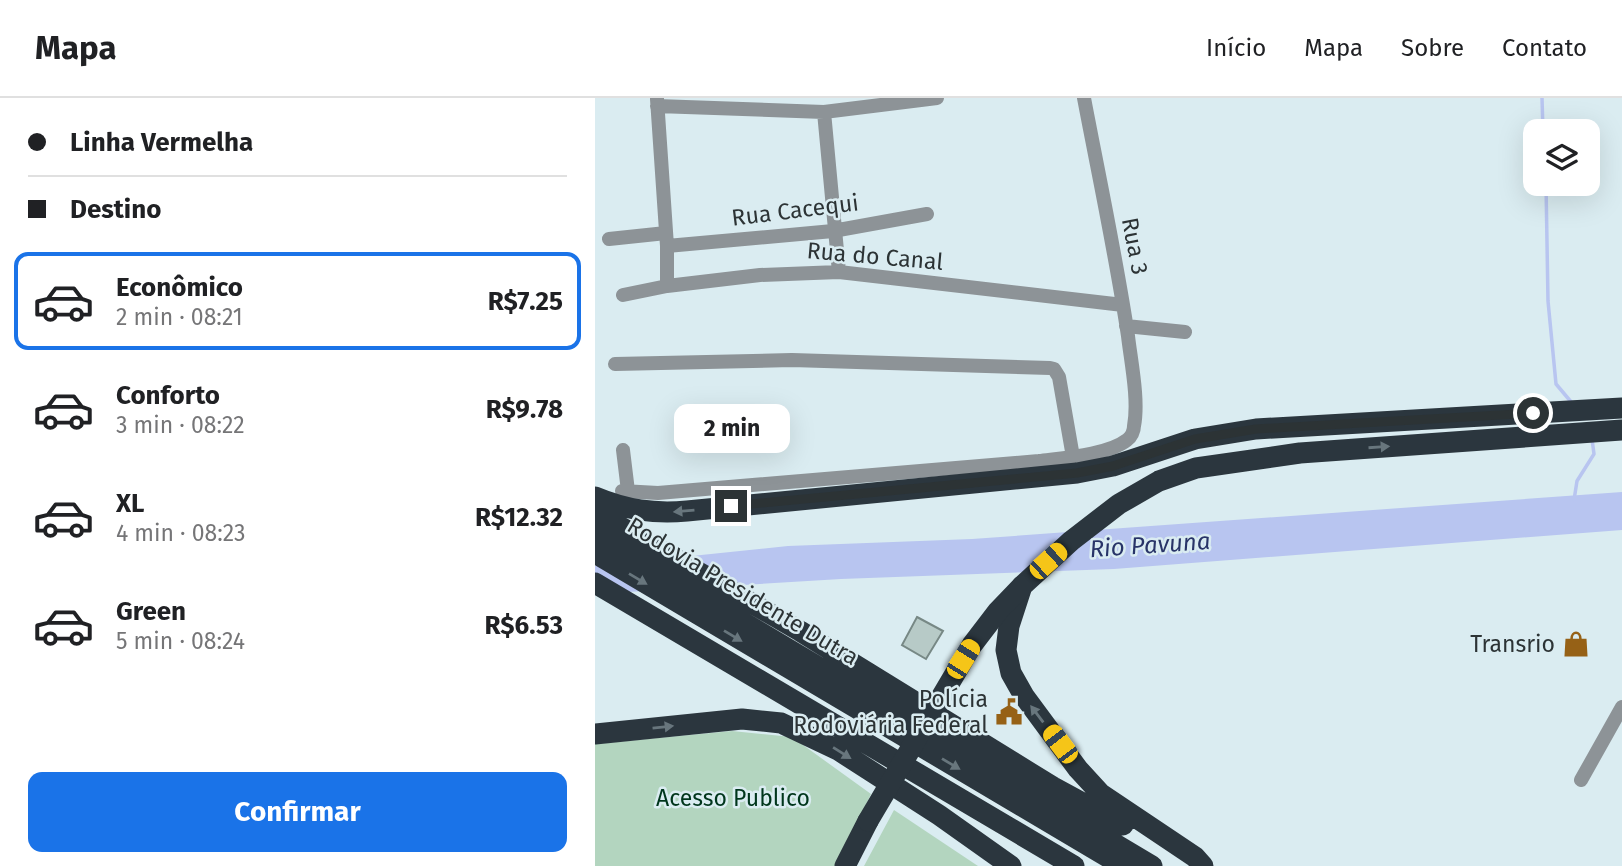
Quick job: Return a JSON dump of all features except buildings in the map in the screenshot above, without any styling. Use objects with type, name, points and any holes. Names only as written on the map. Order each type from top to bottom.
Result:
[{"type":"highway","points":[[595,497],[614,505],[645,512],[687,511],[1077,473],[1113,466],[1195,439],[1256,429],[1622,408]]},
{"type":"highway","points":[[1238,460],[1270,450],[1405,421]]},
{"type":"highway","points":[[845,866],[868,821],[972,645],[998,611],[1071,541],[1125,500],[1175,475],[1212,464],[1238,460],[1383,446],[1612,430]]},
{"type":"highway","points":[[595,512],[741,597],[1053,787],[1202,866]]},
{"type":"highway","name":"Rodovia Presidente Dutra","points":[[595,534],[1152,866]]},
{"type":"highway","name":"Rodovia Presidente Dutra","points":[[598,555],[1123,866]]},
{"type":"highway","points":[[595,583],[1074,866]]},
{"type":"highway","points":[[1022,586],[1006,639],[1011,673],[1024,696],[1078,769],[1110,802],[1188,851],[1202,866]]},
{"type":"highway","points":[[595,734],[742,719],[781,723],[838,750],[1011,866]]},
{"type":"highway","points":[[924,775],[1045,866]]},
{"type":"highway","points":[[1023,836],[1055,844],[1107,866]]},
{"type":"street","points":[[667,286],[657,102],[824,113],[937,98]]},
{"type":"street","name":"Rua 3","points":[[1073,457],[1111,448],[1127,440],[1134,427],[1135,404],[1123,305],[1084,98]]},
{"type":"street","points":[[824,113],[839,272]]},
{"type":"street","name":"Rua Cacequi","points":[[609,239],[666,240],[834,231],[927,214]]},
{"type":"street","name":"Rua do Canal","points":[[623,295],[667,286],[792,273],[839,272],[1123,305]]},
{"type":"street","points":[[1126,326],[1185,332]]},
{"type":"street","points":[[615,364],[792,360],[1050,368],[1054,369],[1059,377],[1073,457],[658,493],[625,491],[623,450]]},
{"type":"street","points":[[1581,780],[1622,707]]},
{"type":"green space","name":"Acesso Publico","points":[[732,731],[792,737],[871,794],[836,866],[595,866],[595,744]]},
{"type":"green space","points":[[894,810],[978,866],[864,866]]},
{"type":"water","name":"Rio Pavuna","points":[[1622,492],[1622,530],[1114,569],[841,579],[595,594],[595,566],[788,546],[972,539]]},
{"type":"waterway","points":[[1542,98],[1543,119]]},
{"type":"waterway","points":[[1546,196],[1548,301],[1556,384],[1572,403]]},
{"type":"waterway","points":[[1574,500],[1577,481],[1594,454],[1592,439]]},
{"type":"place","name":"Transrio","points":[[1576,644]]},
{"type":"place","name":"Polícia Rodoviária Federal","points":[[1009,712]]},
{"type":"route","points":[[731,506],[1092,471],[1195,439],[1256,429],[1533,413]]}]
